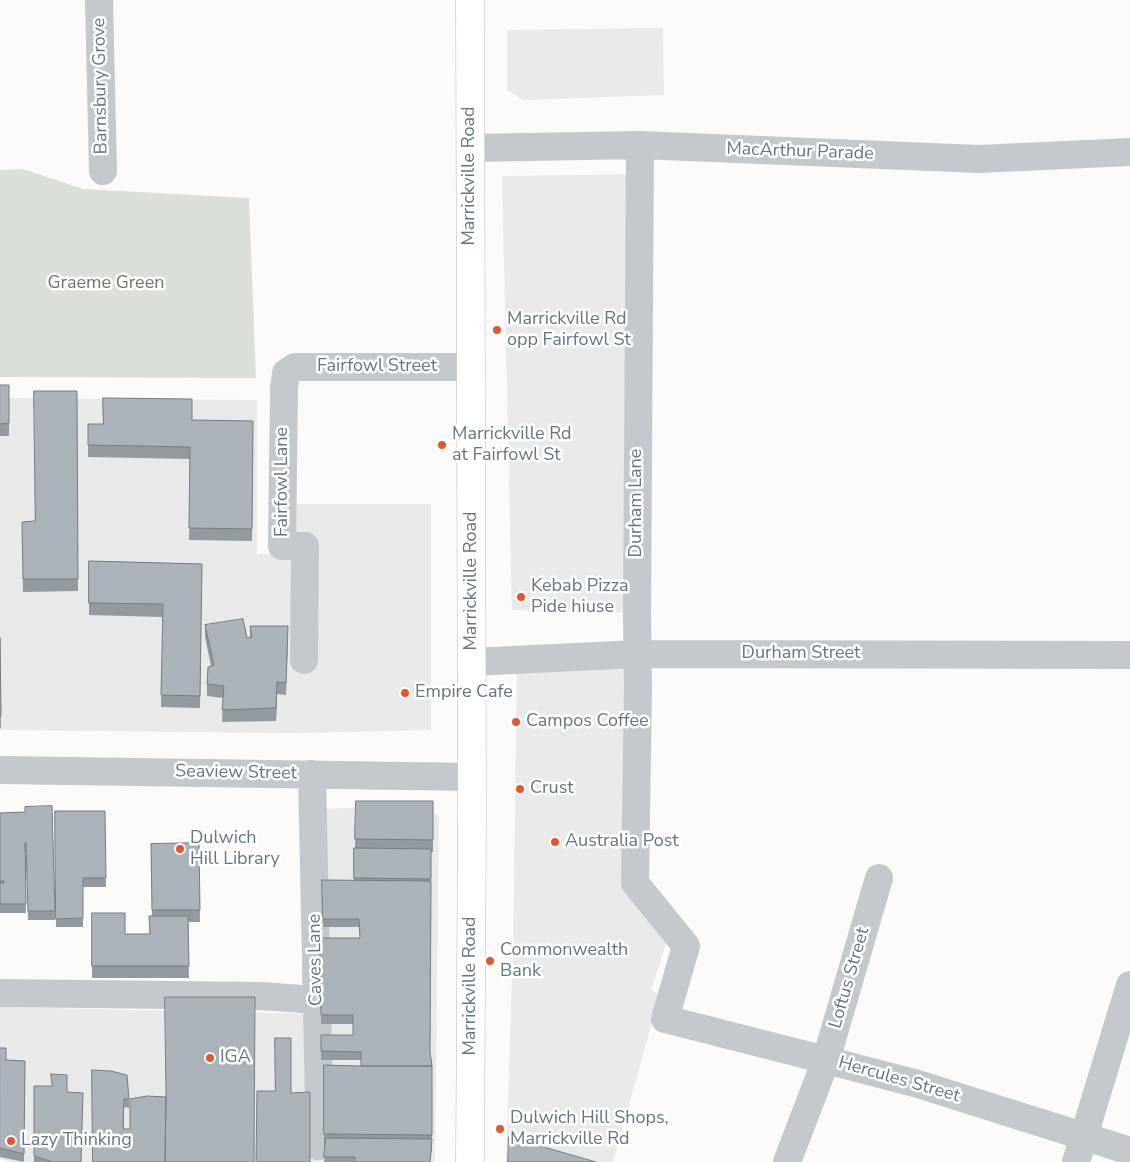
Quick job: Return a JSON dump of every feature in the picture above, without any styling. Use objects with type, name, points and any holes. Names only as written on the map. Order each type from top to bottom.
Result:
[{"type":"main road","name":"Marrickville Road","points":[[470,0],[470,367],[472,397],[470,1162]]},
{"type":"street","name":"Barnsbury Grove","points":[[99,0],[103,172]]},
{"type":"street","name":"MacArthur Parade","points":[[470,148],[640,145],[979,159],[1130,152]]},
{"type":"street","name":"Durham Lane","points":[[640,145],[635,883],[686,946],[665,1019]]},
{"type":"street","name":"Fairfowl Street","points":[[286,373],[295,367],[470,367]]},
{"type":"street","name":"Fairfowl Lane","points":[[286,373],[284,390],[282,546],[305,546],[304,660]]},
{"type":"street","name":"Durham Street","points":[[472,662],[637,654],[1130,655]]},
{"type":"street","name":"Seaview Street","points":[[0,770],[472,777]]},
{"type":"street","name":"Caves Lane","points":[[312,774],[319,1103],[318,1146]]},
{"type":"street","name":"Loftus Street","points":[[787,1162],[826,1060],[879,878]]},
{"type":"street","points":[[1080,1150],[1130,985]]},
{"type":"street","points":[[0,993],[260,996],[317,1000]]},
{"type":"street","name":"Hercules Street","points":[[665,1019],[918,1084],[1080,1150],[1130,1151]]},
{"type":"shaded area","points":[[663,28],[664,95],[523,100],[507,90],[507,30]]},
{"type":"shaded area","points":[[639,174],[637,613],[512,610],[502,176]]},
{"type":"shaded area","points":[[0,398],[257,400],[257,554],[290,554],[289,504],[431,504],[431,730],[294,733],[0,730]]},
{"type":"shaded area","points":[[637,654],[635,883],[671,928],[651,991],[660,994],[613,1162],[506,1162],[513,951],[517,661]]},
{"type":"shaded area","points":[[427,805],[439,817],[435,1162],[11,1162],[0,1159],[0,1007],[321,1014],[322,809]]},
{"type":"green space","name":"Graeme Green","points":[[23,169],[83,189],[249,198],[256,378],[0,377],[0,170]]},
{"type":"building","points":[[0,385],[9,385],[9,423],[0,424]]},
{"type":"building","points":[[34,391],[77,391],[78,579],[23,579],[22,522],[35,521]]},
{"type":"building","points":[[103,398],[192,399],[192,420],[253,421],[252,529],[189,528],[190,447],[88,445],[88,424],[103,424]]},
{"type":"building","points":[[89,561],[202,564],[200,696],[161,695],[163,604],[89,603]]},
{"type":"building","points":[[243,619],[247,638],[252,637],[250,626],[288,626],[286,683],[277,682],[276,708],[222,710],[224,686],[207,684],[208,667],[214,665],[205,625]]},
{"type":"building","points":[[0,638],[1,716],[0,716]]},
{"type":"building","points":[[356,801],[433,801],[433,840],[355,839]]},
{"type":"building","points":[[52,806],[55,911],[28,911],[26,843],[26,904],[0,904],[0,883],[4,883],[4,881],[0,881],[0,813],[25,812],[25,807]]},
{"type":"building","points":[[55,811],[105,811],[106,878],[83,878],[83,918],[56,919]]},
{"type":"building","points":[[199,843],[200,910],[152,910],[151,844]]},
{"type":"building","points":[[354,848],[431,849],[431,879],[354,878]]},
{"type":"building","points":[[322,880],[431,881],[430,1052],[432,1066],[361,1066],[361,1052],[321,1051],[321,1035],[353,1035],[353,1015],[321,1015],[320,938],[360,938],[359,919],[323,919]]},
{"type":"building","points":[[92,913],[125,913],[125,934],[150,934],[149,916],[188,916],[189,966],[92,966]]},
{"type":"building","name":"IGA","points":[[165,997],[255,997],[254,1162],[165,1162]]},
{"type":"building","points":[[275,1038],[291,1038],[291,1093],[310,1092],[310,1162],[256,1162],[257,1091],[275,1091]]},
{"type":"building","points":[[0,1048],[6,1048],[6,1060],[25,1061],[24,1154],[0,1148]]},
{"type":"building","points":[[324,1065],[432,1066],[432,1135],[324,1134]]},
{"type":"building","points":[[92,1070],[111,1071],[127,1075],[129,1099],[124,1099],[123,1129],[130,1129],[130,1099],[147,1096],[166,1097],[165,1162],[93,1162]]},
{"type":"building","points":[[51,1074],[67,1075],[67,1092],[83,1093],[81,1162],[53,1162],[34,1156],[34,1086],[52,1086]]},
{"type":"building","points":[[509,1137],[596,1162],[508,1162]]},
{"type":"building","points":[[326,1138],[432,1139],[430,1162],[355,1162],[355,1157],[324,1157]]},
{"type":"place","name":"Marrickville Rd opp Fairfowl St","points":[[497,330]]},
{"type":"place","name":"Marrickville Rd at Fairfowl St","points":[[442,445]]},
{"type":"place","name":"Kebab Pizza Pide hiuse","points":[[521,597]]},
{"type":"place","name":"Empire Cafe","points":[[405,693]]},
{"type":"place","name":"Campos Coffee","points":[[516,722]]},
{"type":"place","name":"Crust","points":[[520,789]]},
{"type":"place","name":"Australia Post","points":[[555,842]]},
{"type":"place","name":"Dulwich Hill Library","points":[[180,849]]},
{"type":"place","name":"Commonwealth Bank","points":[[490,961]]},
{"type":"place","name":"IGA","points":[[210,1058]]},
{"type":"place","name":"Dulwich Hill Shops, Marrickville Rd","points":[[500,1129]]},
{"type":"place","name":"Lazy Thinking","points":[[11,1141]]}]
